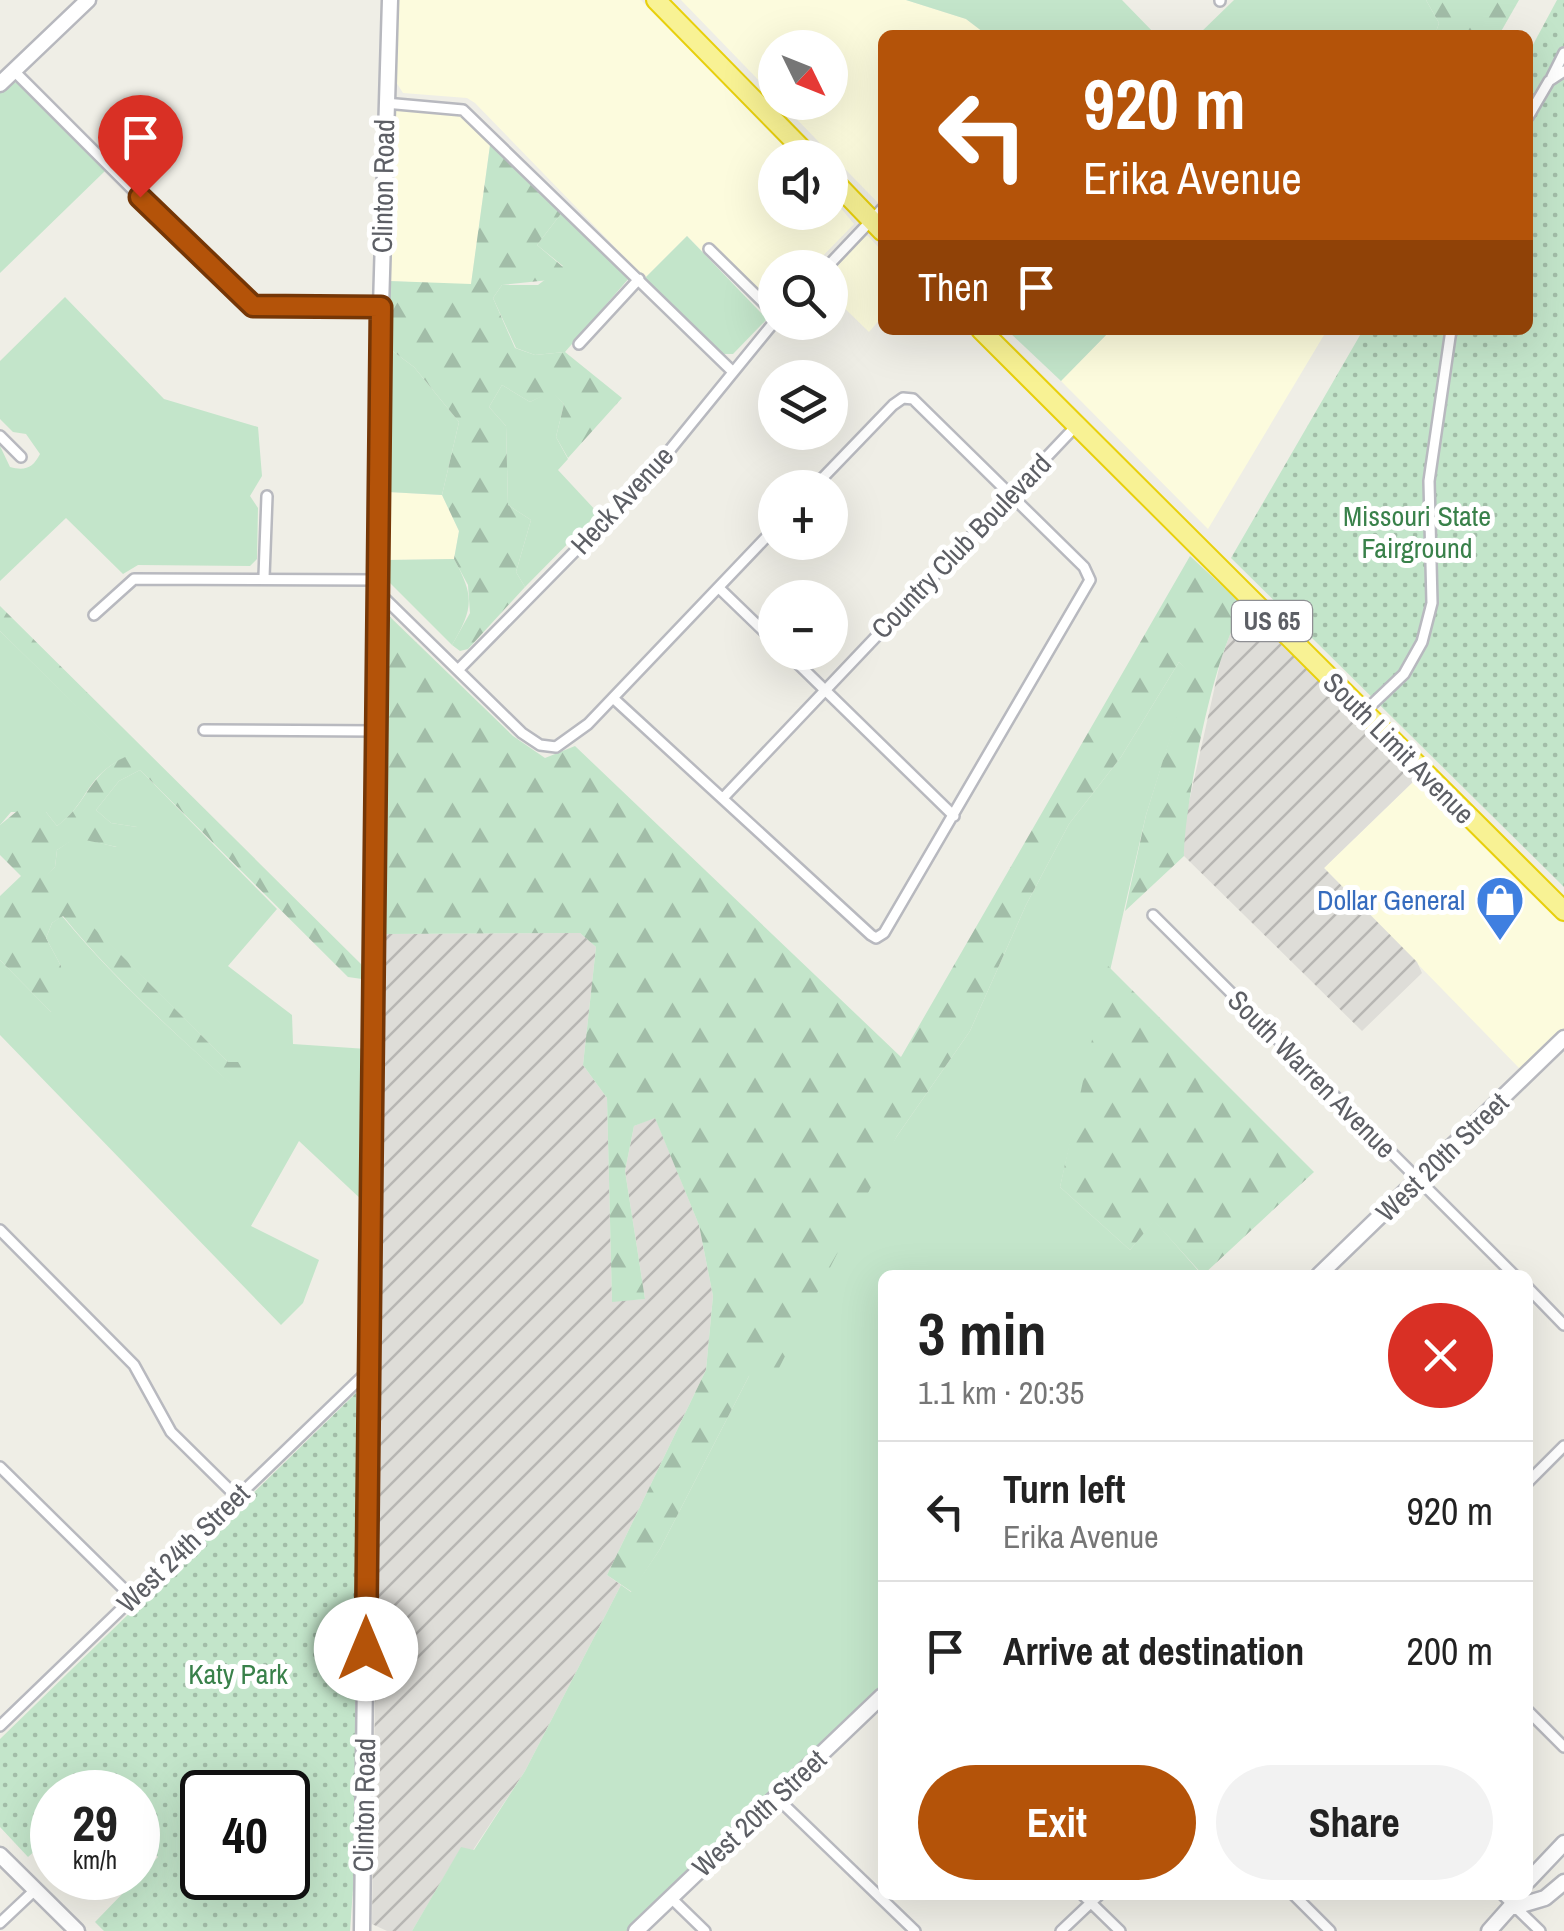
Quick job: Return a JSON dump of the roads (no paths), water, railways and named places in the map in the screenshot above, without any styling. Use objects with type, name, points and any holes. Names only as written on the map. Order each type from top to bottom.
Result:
[{"type":"highway","points":[[656,0],[792,140]]},
{"type":"highway","points":[[848,193],[878,219]]},
{"type":"highway","name":"South Limit Avenue","points":[[985,335],[1564,911]]},
{"type":"street","points":[[0,84],[88,0]]},
{"type":"street","name":"Clinton Road","points":[[362,1931],[381,307],[390,0]]},
{"type":"street","points":[[1533,108],[1564,52]]},
{"type":"street","points":[[14,71],[245,302],[266,307],[381,307]]},
{"type":"street","points":[[1549,81],[1564,71]]},
{"type":"street","points":[[385,103],[463,110],[731,370]]},
{"type":"street","points":[[846,250],[878,221]]},
{"type":"street","points":[[708,249],[758,300]]},
{"type":"street","points":[[580,344],[639,279]]},
{"type":"street","points":[[1363,712],[1404,674],[1422,642],[1432,603],[1429,481],[1450,335]]},
{"type":"street","name":"Heck Avenue","points":[[459,669],[647,478],[758,337]]},
{"type":"street","points":[[613,698],[848,913],[880,937],[1086,592],[1089,575],[913,399],[900,400],[831,470]]},
{"type":"street","name":"Country Club Boulevard","points":[[723,798],[1076,426]]},
{"type":"street","points":[[0,436],[21,457]]},
{"type":"street","points":[[264,577],[267,496]]},
{"type":"street","points":[[94,616],[134,579],[264,577],[379,587],[533,741],[556,747],[573,738],[758,546]]},
{"type":"street","points":[[719,588],[758,626]]},
{"type":"street","points":[[804,670],[954,816]]},
{"type":"street","points":[[204,730],[378,731]]},
{"type":"street","name":"South Warren Avenue","points":[[1153,915],[1509,1270]]},
{"type":"street","name":"West 20th Street","points":[[1324,1270],[1564,1038]]},
{"type":"street","points":[[0,1230],[134,1365],[170,1432],[238,1497]]},
{"type":"street","points":[[1533,1293],[1564,1325]]},
{"type":"street","name":"West 24th Street","points":[[0,1726],[368,1372]]},
{"type":"street","points":[[1533,1477],[1564,1446]]},
{"type":"street","points":[[0,1467],[132,1597]]},
{"type":"street","name":"West 20th Street","points":[[636,1931],[878,1700]]},
{"type":"street","points":[[1533,1715],[1564,1747]]},
{"type":"street","points":[[777,1798],[878,1895]]},
{"type":"street","points":[[1533,1877],[1564,1843]]},
{"type":"street","points":[[0,1855],[30,1885]]},
{"type":"street","points":[[1533,1899],[1545,1898],[1564,1882]]},
{"type":"street","points":[[0,1924],[30,1895]]},
{"type":"street","points":[[670,1897],[705,1931]]},
{"type":"street","points":[[45,1900],[77,1931]]},
{"type":"street","points":[[883,1900],[915,1931]]},
{"type":"street","points":[[1062,1931],[1089,1900]]},
{"type":"street","points":[[1093,1900],[1120,1931]]},
{"type":"street","points":[[1299,1900],[1330,1931]]},
{"type":"street","points":[[1488,1931],[1518,1901],[1540,1931]]},
{"type":"place","name":"Dollar General","points":[[1500,942]]},
{"type":"park label","name":"Missouri State Fairground","points":[[1417,532]]},
{"type":"park label","name":"Katy Park","points":[[238,1674]]}]
